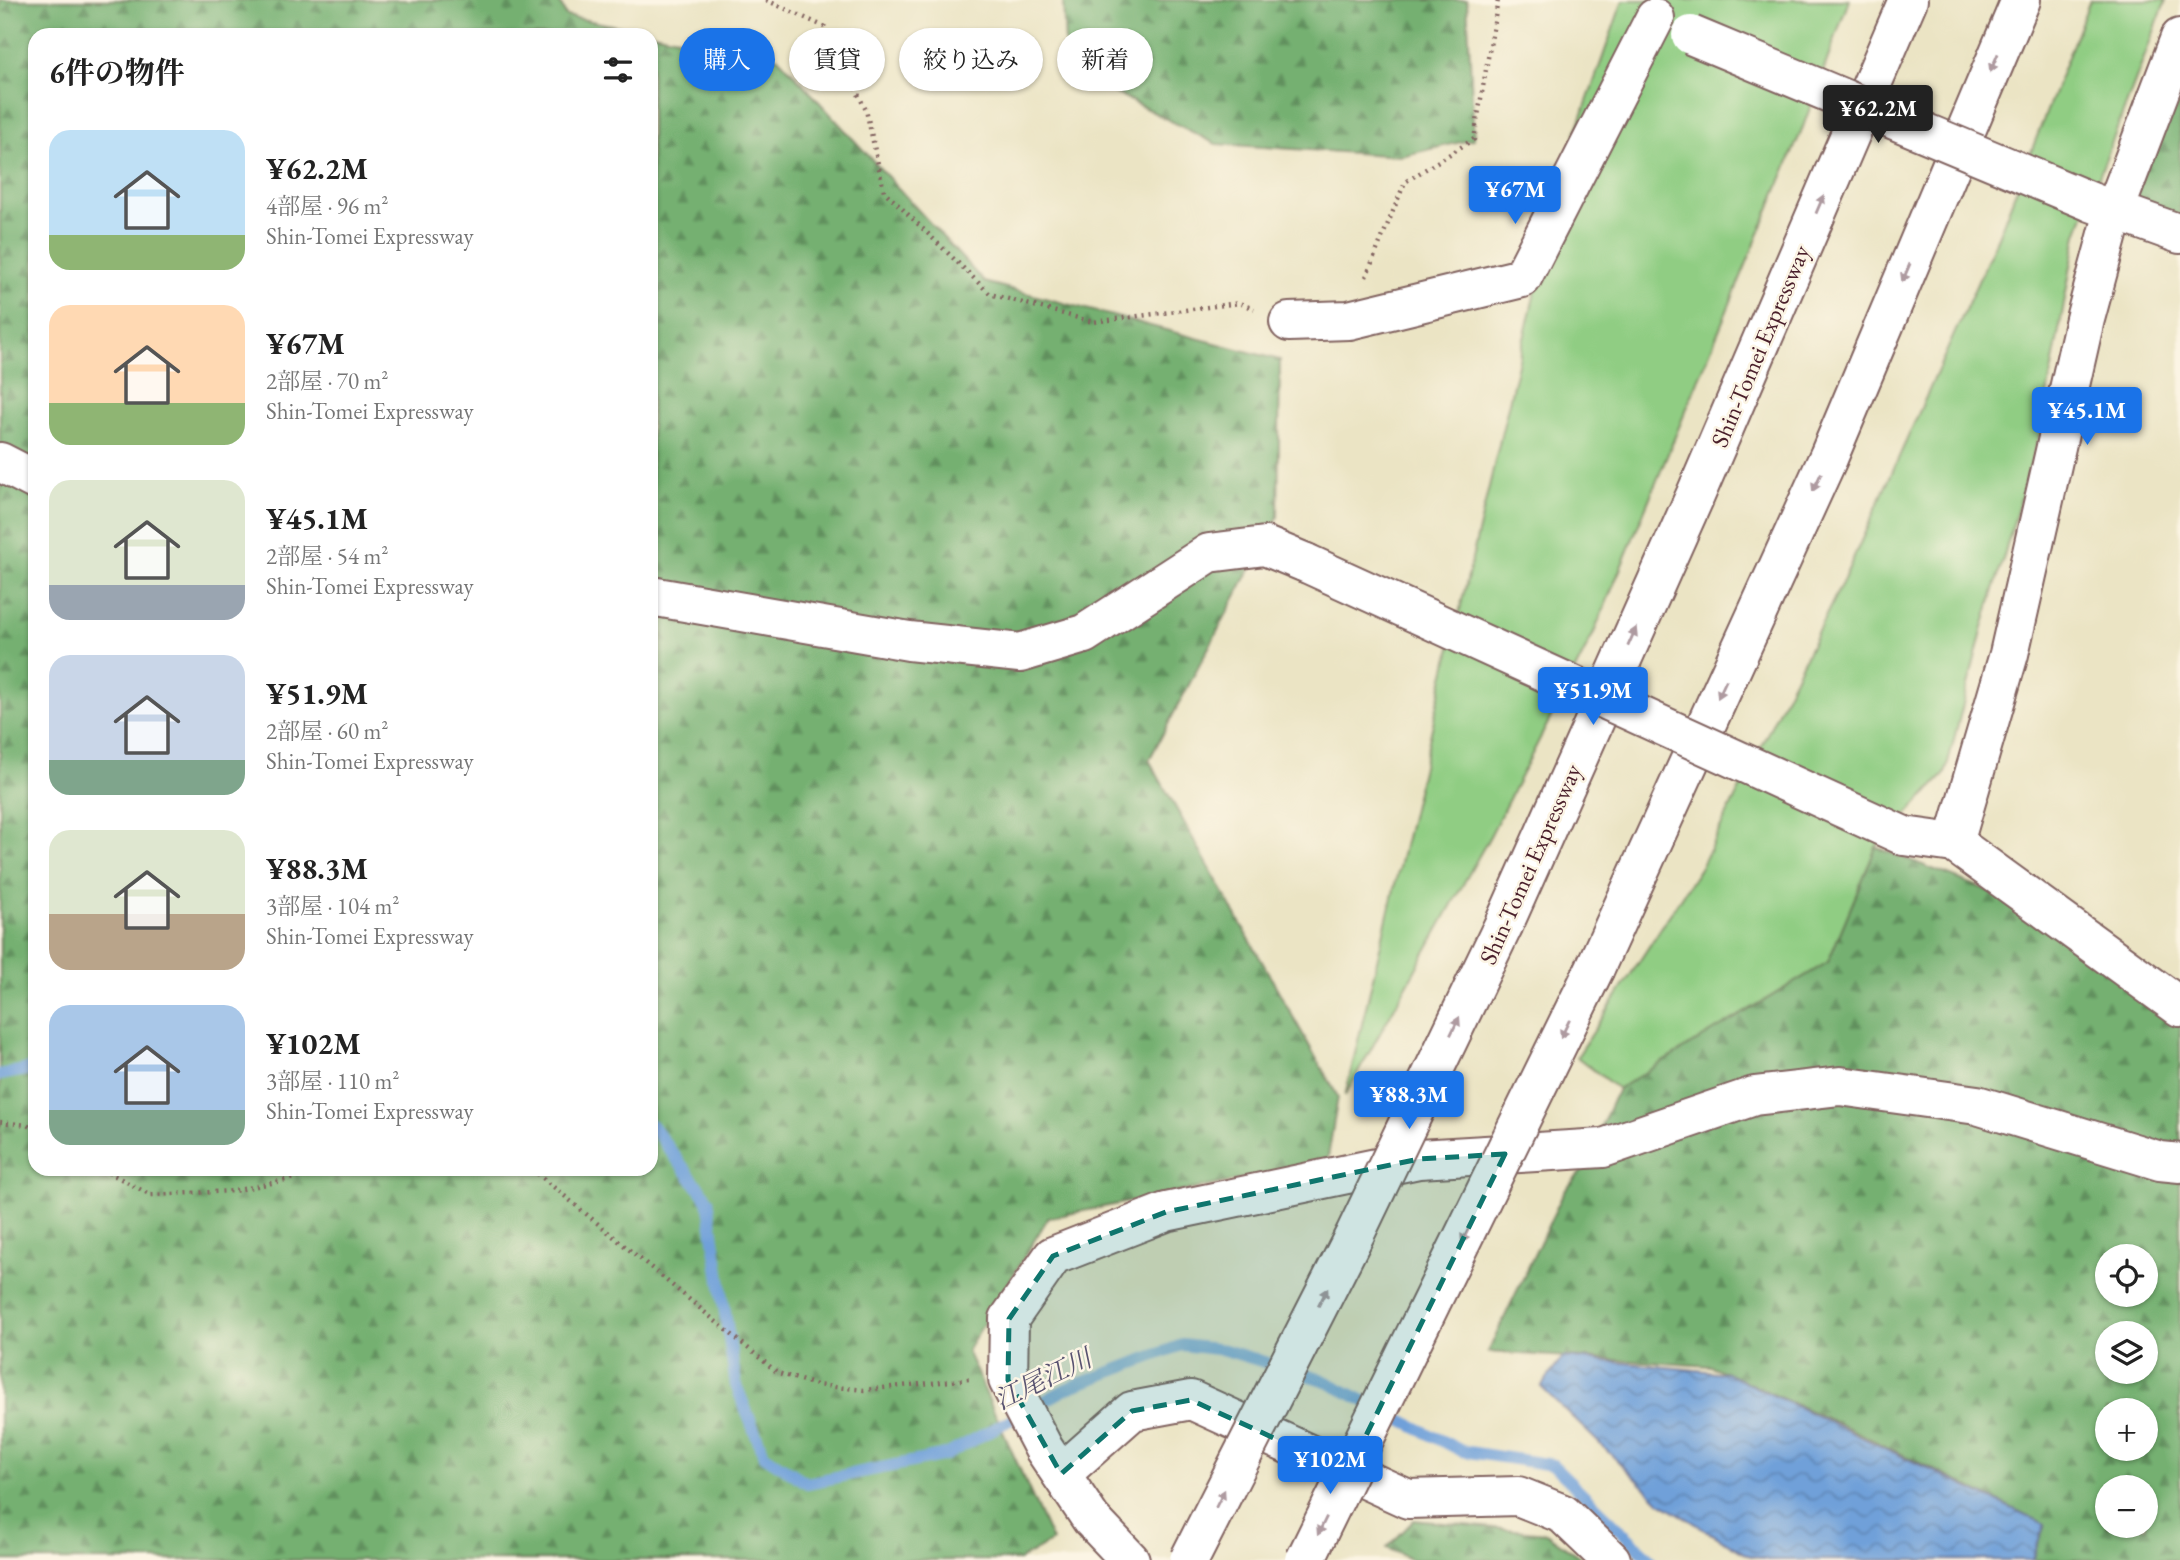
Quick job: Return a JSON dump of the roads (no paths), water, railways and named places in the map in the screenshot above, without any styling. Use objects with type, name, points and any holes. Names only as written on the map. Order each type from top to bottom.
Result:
[{"type":"main road","name":"Shin-Tomei Expressway","points":[[1189,1560],[1355,1234],[1504,923],[1695,496],[1908,0]]},
{"type":"main road","points":[[1305,1560],[1595,968],[1829,456],[2021,0]]},
{"type":"main road","points":[[1289,322],[1349,320],[1522,278],[1660,9],[1690,35],[2101,206],[2180,234]]},
{"type":"main road","points":[[1954,843],[2009,654],[2085,319],[2101,206],[2180,38]]},
{"type":"main road","points":[[0,462],[28,476]]},
{"type":"main road","points":[[658,597],[909,641],[1020,653],[1084,634],[1209,553],[1265,546],[1904,836],[1954,843],[2180,1007]]},
{"type":"main road","points":[[1130,1560],[1091,1519],[1061,1474],[1009,1380],[1009,1319],[1053,1256],[1166,1212],[1419,1159],[1603,1148],[1754,1096],[1840,1086],[1977,1105],[2160,1161],[2180,1163]]},
{"type":"main road","points":[[1061,1474],[1132,1411],[1191,1400],[1408,1499],[1518,1496],[1563,1514],[1611,1560]]},
{"type":"water","points":[[1563,1357],[1726,1373],[2045,1524],[2032,1560],[1768,1560],[1747,1555],[1660,1502],[1541,1387]]},
{"type":"waterway","name":"江尾江川","points":[[0,1075],[28,1069]]},
{"type":"waterway","name":"江尾江川","points":[[658,1134],[708,1200],[736,1385],[764,1455],[807,1483],[946,1455],[1068,1388],[1182,1345],[1225,1350],[1323,1380],[1462,1451],[1553,1465],[1651,1560]]}]
